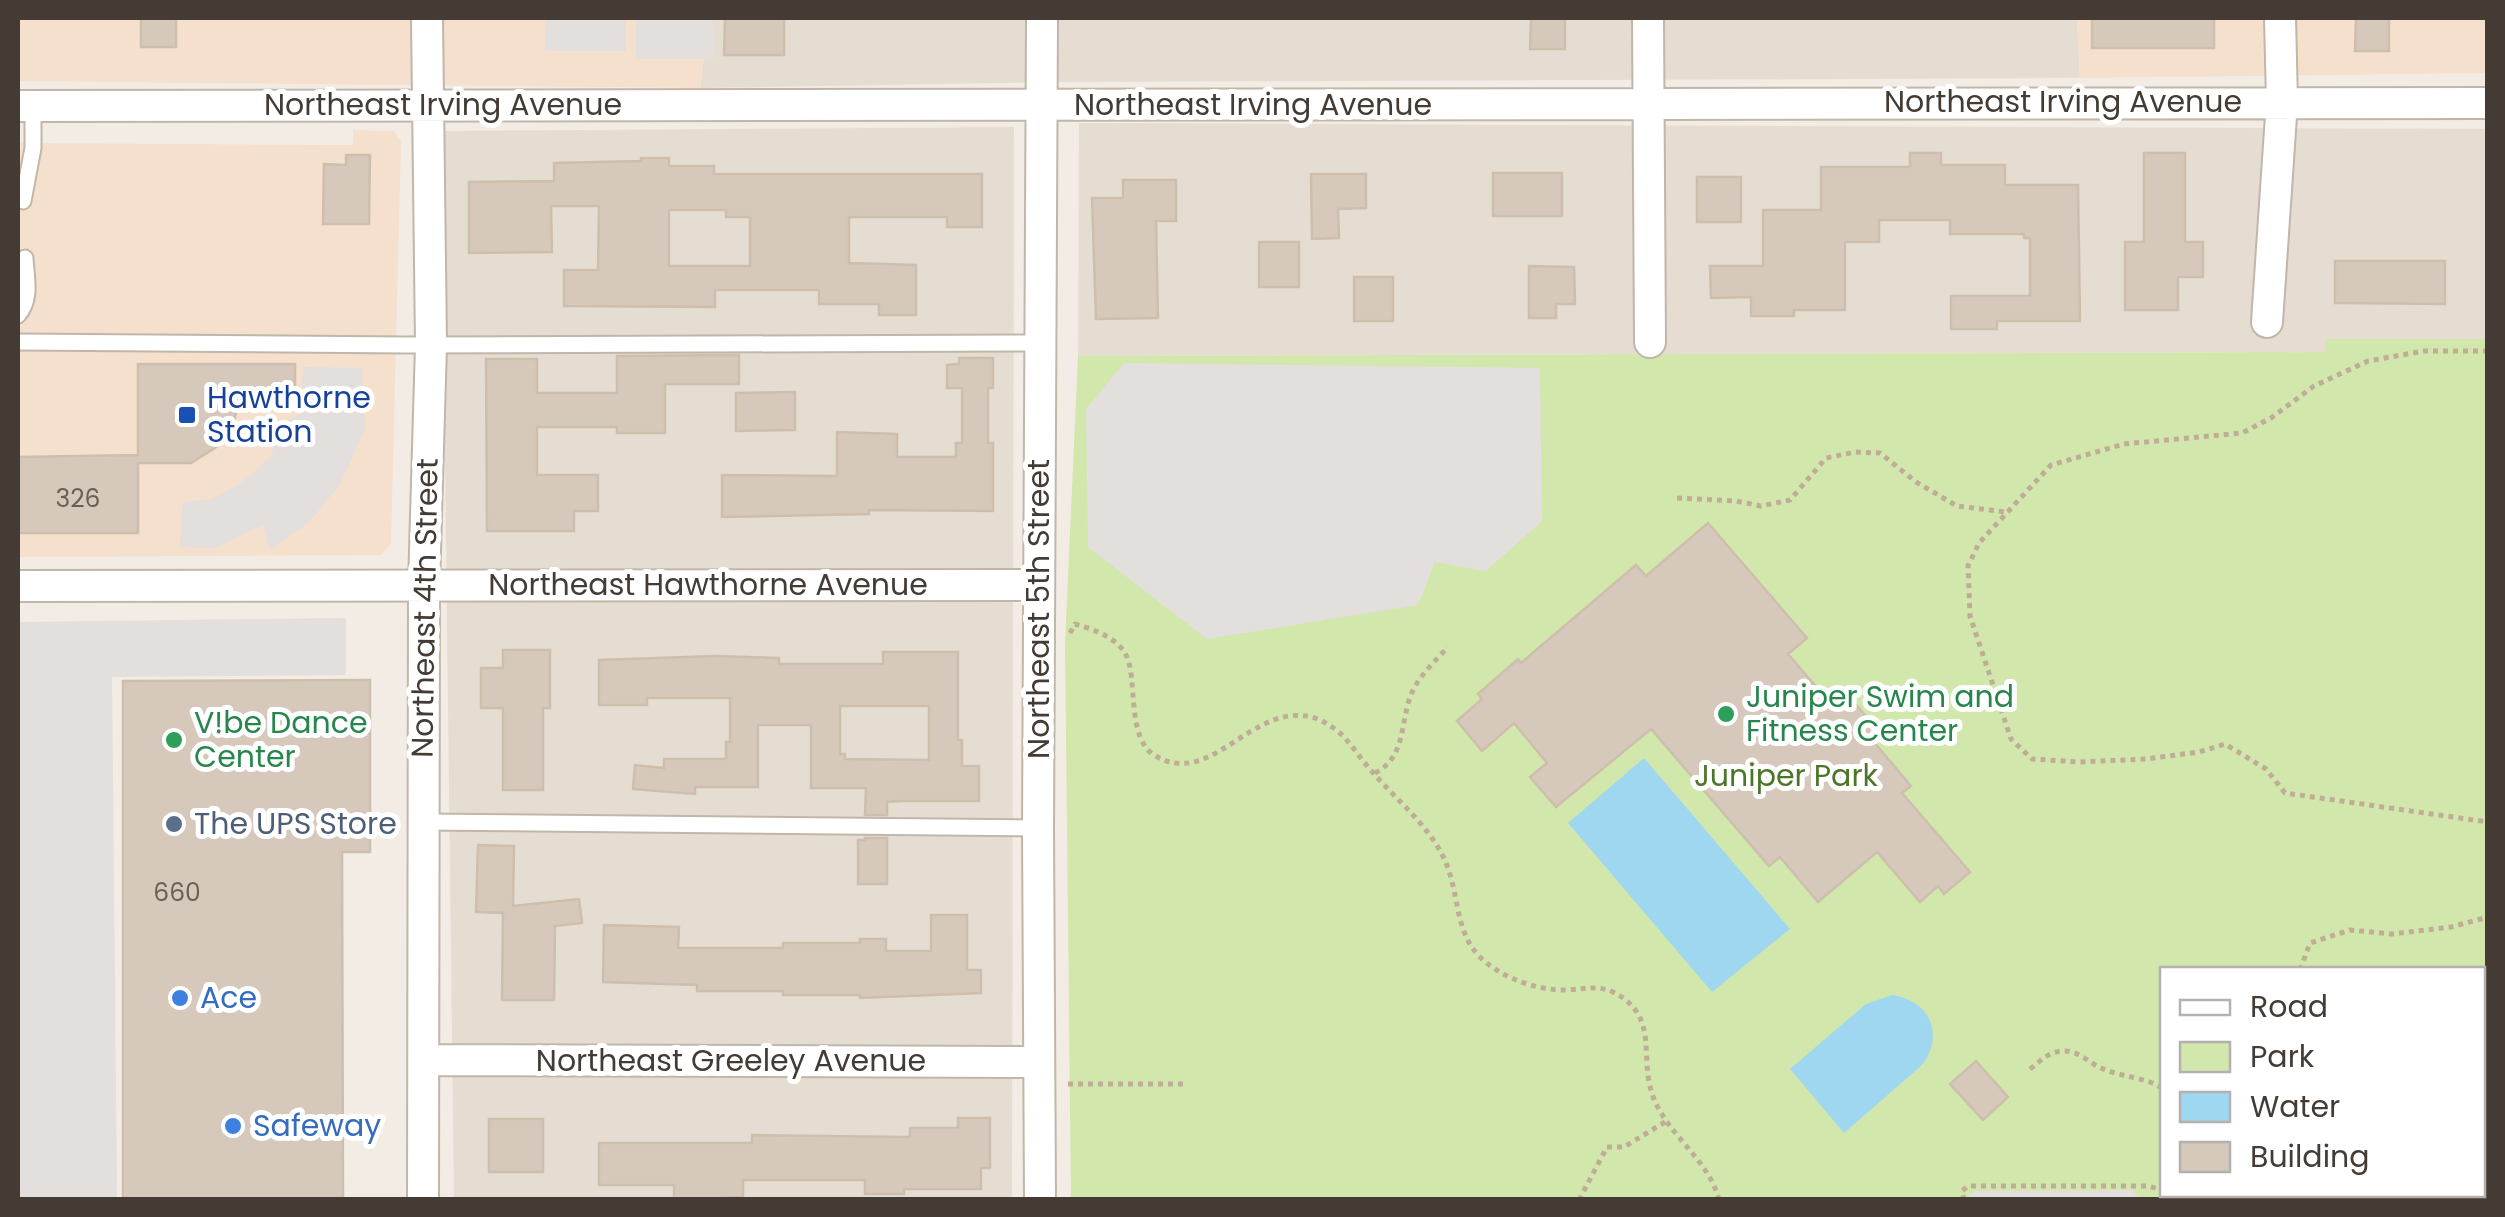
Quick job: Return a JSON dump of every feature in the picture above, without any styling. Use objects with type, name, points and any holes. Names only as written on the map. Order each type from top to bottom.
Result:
[{"type":"street","name":"Northeast 4th Street","points":[[423,1200],[422,822],[430,345],[427,18]]},
{"type":"street","name":"Northeast 5th Street","points":[[1040,1200],[1042,18]]},
{"type":"street","points":[[1648,18],[1650,342]]},
{"type":"street","points":[[2267,322],[2282,101],[2280,18]]},
{"type":"street","name":"Northeast Irving Avenue","points":[[25,106],[2488,102]]},
{"type":"street","name":"Northeast Hawthorne Avenue","points":[[18,586],[1039,585]]},
{"type":"street","name":"Northeast Greeley Avenue","points":[[424,1060],[1038,1062]]},
{"type":"lane","points":[[23,201],[33,148],[25,106]]},
{"type":"lane","points":[[18,314],[28,293],[24,258]]},
{"type":"lane","points":[[18,342],[1042,342]]},
{"type":"lane","points":[[422,822],[1038,828]]},
{"type":"path","points":[[2488,351],[2424,351],[2368,360],[2314,386],[2242,434],[2124,444],[2051,466],[1979,543],[1968,566],[1966,592],[1970,616],[2011,739],[2032,759],[2146,759],[2226,744],[2266,769],[2285,793],[2488,822]]},
{"type":"path","points":[[1676,498],[1760,506],[1790,500],[1826,458],[1855,452],[1880,453],[1916,482],[1957,506],[2008,512]]},
{"type":"path","points":[[1064,644],[1075,624],[1095,630],[1126,655],[1140,737],[1151,754],[1182,762],[1214,756],[1256,725],[1277,716],[1318,719],[1339,732],[1428,834],[1445,860],[1462,927],[1480,957],[1504,975],[1534,986],[1610,990],[1632,1004],[1647,1038],[1645,1071],[1667,1125],[1715,1183],[1719,1200]]},
{"type":"path","points":[[1374,774],[1386,768],[1400,749],[1414,689],[1448,647]]},
{"type":"path","points":[[2301,967],[2310,943],[2350,930],[2392,934],[2451,927],[2488,917]]},
{"type":"path","points":[[2030,1069],[2050,1053],[2070,1050],[2111,1072],[2160,1086]]},
{"type":"path","points":[[1065,1084],[1183,1084]]},
{"type":"path","points":[[1579,1200],[1607,1148],[1624,1147],[1667,1125]]},
{"type":"path","points":[[1964,1200],[1962,1191],[1968,1186],[2148,1186],[2160,1189]]},
{"type":"shaded area","points":[[18,18],[709,18],[700,88],[18,81]]},
{"type":"shaded area","points":[[545,18],[626,18],[626,51],[545,51]]},
{"type":"shaded area","points":[[636,18],[713,18],[713,59],[636,59]]},
{"type":"shaded area","points":[[709,18],[2077,18],[2080,78],[1062,82],[700,88]]},
{"type":"shaded area","points":[[2077,18],[2487,18],[2487,73],[2080,78]]},
{"type":"shaded area","points":[[1079,123],[2487,129],[2487,339],[2326,339],[2326,352],[1078,356]]},
{"type":"shaded area","points":[[1014,127],[1012,1199],[454,1199],[441,131]]},
{"type":"shaded area","points":[[353,130],[394,131],[401,142],[391,544],[381,555],[18,557],[18,143],[353,145]]},
{"type":"shaded area","points":[[1124,363],[1540,368],[1542,521],[1486,571],[1435,562],[1418,605],[1207,639],[1088,547],[1086,409]]},
{"type":"shaded area","points":[[303,367],[362,368],[365,430],[339,486],[308,523],[270,550],[263,525],[215,548],[180,547],[183,502],[211,499],[241,483],[271,456],[282,423],[300,414]]},
{"type":"shaded area","points":[[346,618],[346,675],[112,677],[117,1199],[18,1199],[18,622]]},
{"type":"shaded area","points":[[2132,1190],[2140,1199],[1966,1198],[1975,1191]]},
{"type":"green space","name":"Juniper Park","points":[[2326,339],[2487,339],[2487,1199],[1071,1200],[1065,644],[1078,356],[2325,352]]},
{"type":"water","points":[[1644,758],[1790,929],[1712,992],[1568,823]]},
{"type":"water","points":[[1892,995],[1905,998],[1924,1011],[1933,1031],[1929,1054],[1922,1065],[1844,1133],[1790,1069],[1866,1004]]},
{"type":"building","points":[[141,18],[176,18],[176,47],[141,47]]},
{"type":"building","points":[[725,18],[784,18],[784,55],[724,55]]},
{"type":"building","points":[[1531,18],[1565,18],[1565,49],[1530,49]]},
{"type":"building","points":[[2092,18],[2214,18],[2214,48],[2092,48]]},
{"type":"building","points":[[2356,18],[2389,18],[2389,51],[2355,51]]},
{"type":"building","points":[[1910,153],[1941,153],[1941,165],[2005,165],[2005,185],[2078,185],[2080,321],[1997,321],[1997,329],[1951,329],[1951,296],[2030,296],[2030,238],[2024,238],[2024,234],[1950,234],[1950,220],[1879,220],[1879,242],[1845,242],[1845,310],[1794,310],[1794,316],[1751,316],[1751,297],[1711,298],[1710,266],[1763,266],[1763,210],[1821,210],[1821,167],[1910,167]]},
{"type":"building","points":[[2144,153],[2185,153],[2185,242],[2203,242],[2203,277],[2178,277],[2178,310],[2125,310],[2125,242],[2144,242]]},
{"type":"building","points":[[346,155],[370,155],[369,224],[323,224],[324,164],[346,165]]},
{"type":"building","points":[[669,158],[669,166],[714,166],[714,174],[982,174],[982,227],[947,227],[947,217],[849,217],[849,263],[916,265],[916,315],[879,315],[879,304],[819,304],[819,290],[715,290],[715,307],[564,306],[564,270],[598,270],[599,206],[551,206],[552,252],[469,253],[469,182],[554,181],[554,163]],"holes":[[[669,210],[726,210],[726,217],[750,217],[750,266],[669,266]]]},
{"type":"building","points":[[1493,173],[1562,173],[1562,216],[1493,216]]},
{"type":"building","points":[[1311,174],[1366,174],[1366,208],[1338,209],[1339,238],[1312,239]]},
{"type":"building","points":[[1697,177],[1741,177],[1741,222],[1697,222]]},
{"type":"building","points":[[1123,180],[1176,180],[1176,221],[1156,221],[1158,318],[1096,319],[1092,198],[1123,198]]},
{"type":"building","points":[[1259,242],[1299,242],[1299,287],[1259,287]]},
{"type":"building","points":[[2335,261],[2445,261],[2445,304],[2335,303]]},
{"type":"building","points":[[1529,266],[1574,267],[1575,304],[1556,304],[1556,318],[1529,318]]},
{"type":"building","points":[[1354,277],[1393,277],[1393,321],[1354,321]]},
{"type":"building","points":[[739,355],[739,384],[665,384],[665,433],[617,433],[617,427],[537,427],[537,475],[598,475],[598,511],[574,511],[574,531],[487,531],[486,359],[537,359],[537,393],[617,393],[617,356]]},
{"type":"building","points":[[959,358],[993,358],[993,388],[988,388],[988,443],[993,443],[993,511],[869,510],[869,514],[722,517],[722,475],[837,476],[837,432],[897,434],[897,457],[956,457],[956,443],[962,443],[962,388],[947,388],[947,365],[959,364]]},
{"type":"building","points":[[138,364],[295,364],[295,404],[238,404],[233,426],[221,444],[191,463],[138,463],[138,533],[18,533],[18,457],[138,455]]},
{"type":"building","points":[[795,392],[795,430],[736,431],[736,393]]},
{"type":"building","name":"Juniper Swim and Fitness Center","points":[[1708,523],[1807,638],[1788,654],[1836,710],[1850,698],[1881,734],[1873,741],[1911,786],[1902,793],[1970,872],[1944,894],[1938,886],[1920,902],[1877,852],[1818,902],[1780,857],[1769,866],[1651,729],[1556,807],[1530,777],[1547,763],[1514,723],[1482,751],[1457,721],[1482,699],[1478,694],[1518,659],[1521,663],[1636,565],[1646,576]]},
{"type":"building","points":[[503,650],[550,650],[550,708],[543,708],[543,790],[503,790],[503,708],[481,708],[481,668],[503,668]]},
{"type":"building","points":[[883,652],[958,652],[958,740],[962,740],[962,766],[979,766],[979,801],[887,802],[887,815],[865,815],[866,788],[811,788],[811,725],[758,725],[758,787],[695,787],[695,794],[633,789],[635,765],[664,768],[664,759],[726,759],[730,698],[647,698],[647,705],[599,705],[599,660],[715,656],[779,658],[779,664],[883,664]],"holes":[[[840,706],[929,706],[929,760],[845,759],[845,754],[840,754]]]},
{"type":"building","points":[[370,680],[370,852],[342,852],[343,1200],[123,1200],[123,681]]},
{"type":"building","points":[[887,838],[887,884],[858,884],[858,840]]},
{"type":"building","points":[[478,845],[514,846],[513,906],[579,899],[582,923],[555,926],[554,1000],[502,1000],[503,913],[476,912]]},
{"type":"building","points":[[931,915],[967,915],[967,970],[981,970],[981,993],[860,998],[783,995],[783,991],[697,991],[697,985],[603,982],[604,925],[679,927],[678,948],[783,948],[783,943],[886,939],[886,951],[931,951]]},
{"type":"building","points":[[1976,1061],[2008,1097],[1983,1120],[1950,1084]]},
{"type":"building","points":[[958,1118],[990,1118],[990,1168],[981,1168],[981,1189],[904,1189],[904,1194],[865,1194],[865,1180],[743,1180],[743,1197],[674,1200],[674,1185],[599,1185],[599,1143],[752,1143],[752,1135],[910,1137],[910,1128],[958,1128]]},
{"type":"building","points":[[489,1119],[543,1119],[543,1172],[489,1172]]},
{"type":"place","name":"Hawthorne Station","points":[[187,415]]},
{"type":"place","name":"Juniper Swim and Fitness Center","points":[[1726,714]]},
{"type":"place","name":"V!be Dance Center","points":[[174,740]]},
{"type":"place","name":"The UPS Store","points":[[174,824]]},
{"type":"place","name":"Ace","points":[[180,998]]},
{"type":"place","name":"Safeway","points":[[233,1126]]}]
